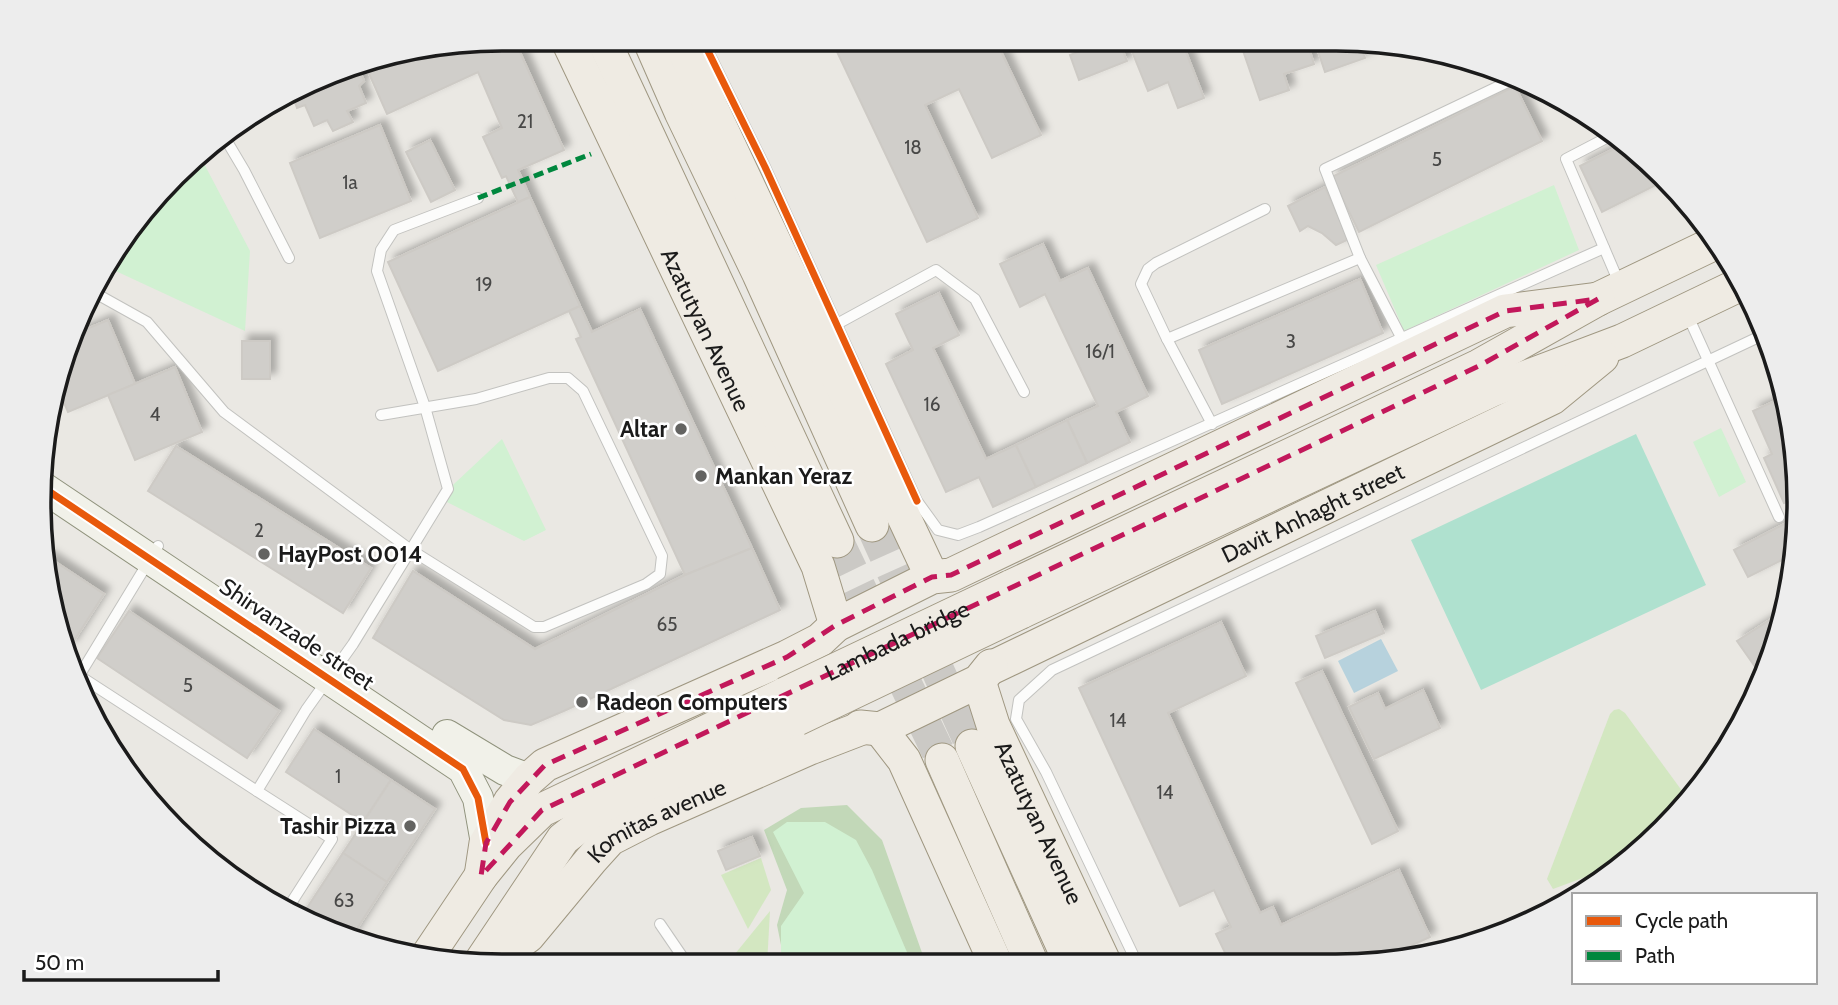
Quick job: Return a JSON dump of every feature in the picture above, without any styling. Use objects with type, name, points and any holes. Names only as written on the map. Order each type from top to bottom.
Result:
[{"type":"main road","name":"Azatutyan Avenue","points":[[573,51],[818,566],[824,641]]},
{"type":"main road","name":"Azatutyan Avenue","points":[[609,51],[837,541]]},
{"type":"main road","points":[[654,51],[872,525]]},
{"type":"main road","points":[[685,51],[951,580],[1505,311],[1610,293]]},
{"type":"main road","points":[[1016,599],[1479,366],[1610,293],[1707,247]]},
{"type":"main road","name":"Davit Anhaght street","points":[[1016,599],[1492,390],[1622,341],[1733,288]]},
{"type":"main road","name":"Davit Anhaght street","points":[[988,665],[1552,398],[1622,341]]},
{"type":"main road","name":"Lambada bridge","points":[[824,641],[951,580]]},
{"type":"main road","name":"Lambada bridge","points":[[791,706],[1016,599]]},
{"type":"main road","points":[[481,876],[486,844],[510,802],[545,765],[824,641]]},
{"type":"main road","name":"Azatutyan Avenue","points":[[988,665],[996,733],[1100,954]]},
{"type":"main road","points":[[988,665],[862,724],[904,760],[991,954]]},
{"type":"main road","points":[[432,948],[481,876],[506,845],[542,810],[791,706]]},
{"type":"main road","name":"Komitas avenue","points":[[487,953],[563,839],[600,810],[791,706]]},
{"type":"main road","name":"Komitas avenue","points":[[503,954],[528,936],[610,839],[862,724]]},
{"type":"main road","name":"Azatutyan Avenue","points":[[972,746],[1066,954]]},
{"type":"main road","points":[[942,760],[1028,954]]},
{"type":"street","name":"Shirvanzade street","points":[[52,476],[154,552],[333,671],[463,768],[478,798],[486,844]]},
{"type":"street","name":"Shirvanzade street","points":[[51,492],[154,552]]},
{"type":"street","name":"Shirvanzade street","points":[[333,671],[505,770],[529,779]]},
{"type":"lane","points":[[708,51],[765,166],[918,501],[937,530],[958,534],[979,527],[1604,248]]},
{"type":"lane","points":[[1402,339],[1360,258],[1325,169],[1504,84]]},
{"type":"lane","points":[[1604,139],[1566,159],[1604,248],[1610,293]]},
{"type":"lane","points":[[228,143],[289,258]]},
{"type":"lane","points":[[257,791],[306,710],[353,644],[448,489],[425,408],[377,271],[382,250],[394,230],[478,198]]},
{"type":"lane","points":[[1212,424],[1141,284],[1148,269],[1156,263],[1265,209]]},
{"type":"lane","points":[[1167,338],[1360,258]]},
{"type":"lane","points":[[837,324],[936,270],[975,299],[1024,392]]},
{"type":"lane","points":[[101,295],[147,322],[224,412],[411,550],[534,627],[544,627],[646,584],[660,574],[662,556],[583,391],[568,379],[550,378],[476,399],[381,415]]},
{"type":"lane","points":[[1685,310],[1779,517]]},
{"type":"lane","points":[[1133,954],[1046,772],[1016,719],[1019,700],[1052,670],[1756,338]]},
{"type":"lane","points":[[81,664],[154,552]]},
{"type":"lane","points":[[88,681],[332,839],[292,902]]},
{"type":"lane","points":[[660,924],[680,954]]},
{"type":"highlighted area","points":[[1598,299],[1479,366],[542,810],[481,876],[486,843],[510,802],[545,765],[787,657],[836,625],[932,577],[951,575],[1505,311]]},
{"type":"green space","points":[[204,164],[250,251],[245,331],[115,271],[144,227]]},
{"type":"green space","points":[[1554,185],[1579,250],[1404,331],[1376,265]]},
{"type":"green space","points":[[1721,428],[1746,482],[1719,497],[1693,442]]},
{"type":"green space","points":[[1636,434],[1706,585],[1481,690],[1411,540]]},
{"type":"green space","points":[[502,439],[546,530],[524,541],[439,498]]},
{"type":"green space","points":[[1619,709],[1625,713],[1682,791],[1655,822],[1611,861],[1590,875],[1553,889],[1547,879],[1610,714]]},
{"type":"green space","points":[[847,805],[882,840],[922,954],[783,954],[777,925],[787,890],[764,830],[801,808]]},
{"type":"green space","points":[[787,822],[825,822],[856,840],[872,870],[908,954],[781,954],[781,926],[804,893],[773,832]]},
{"type":"green space","points":[[761,858],[771,890],[748,929],[721,875]]},
{"type":"green space","points":[[770,911],[768,954],[735,954]]},
{"type":"water","points":[[1381,639],[1398,671],[1354,693],[1338,661]]},
{"type":"building","points":[[519,51],[564,150],[518,170],[530,197],[518,202],[506,176],[502,178],[483,137],[502,128],[478,72],[387,114],[368,72],[414,59],[473,52]]},
{"type":"building","points":[[837,51],[1001,51],[1041,135],[992,158],[959,89],[925,105],[978,218],[927,242]]},
{"type":"building","points":[[1080,51],[1123,51],[1127,61],[1079,80],[1070,55]]},
{"type":"building","points":[[1132,51],[1186,51],[1204,98],[1178,108],[1168,82],[1148,91]]},
{"type":"building","points":[[1243,51],[1310,51],[1314,64],[1284,74],[1289,90],[1260,100]]},
{"type":"building","points":[[1318,51],[1363,52],[1365,58],[1325,72]]},
{"type":"building","points":[[361,74],[364,81],[359,86],[366,103],[347,111],[353,122],[333,131],[327,120],[314,126],[305,105],[297,108],[295,101],[303,97]]},
{"type":"building","points":[[1513,87],[1516,89],[1542,141],[1359,232],[1332,177]]},
{"type":"building","points":[[380,125],[411,201],[320,238],[290,163]]},
{"type":"building","points":[[430,140],[455,190],[431,202],[406,152]]},
{"type":"building","points":[[1616,148],[1657,185],[1602,212],[1580,166]]},
{"type":"building","points":[[1325,187],[1349,239],[1336,245],[1308,226],[1300,231],[1288,206]]},
{"type":"building","points":[[530,197],[580,306],[438,371],[388,262]]},
{"type":"building","points":[[1043,244],[1060,281],[1088,268],[1148,396],[1116,412],[1130,442],[1087,463],[1067,420],[1098,406],[1045,294],[1020,307],[1000,264]]},
{"type":"building","points":[[1360,279],[1383,333],[1222,404],[1199,350]]},
{"type":"building","points":[[939,293],[959,335],[933,348],[986,459],[1016,445],[1036,487],[993,507],[979,477],[946,492],[886,364],[913,350],[896,314]]},
{"type":"building","points":[[580,306],[592,332],[640,309],[752,548],[685,575],[576,339],[581,337],[569,311]]},
{"type":"building","points":[[108,320],[135,384],[68,412],[63,400],[85,330]]},
{"type":"building","points":[[242,341],[270,341],[270,379],[242,379]]},
{"type":"building","points":[[175,367],[202,432],[135,460],[108,395]]},
{"type":"building","points":[[1776,401],[1783,444],[1787,502],[1784,503],[1764,458],[1772,454],[1753,411]]},
{"type":"building","points":[[1067,420],[1087,463],[1036,487],[1016,445]]},
{"type":"building","points":[[176,446],[371,568],[343,613],[148,491]]},
{"type":"building","points":[[1786,523],[1783,559],[1748,577],[1734,550]]},
{"type":"building","points":[[752,548],[780,610],[531,725],[504,720],[373,638],[413,571],[535,649],[685,575]]},
{"type":"building","points":[[55,562],[104,594],[73,642],[59,591]]},
{"type":"building","points":[[129,611],[279,711],[247,758],[97,658]]},
{"type":"building","points":[[1375,611],[1384,633],[1325,658],[1316,636]]},
{"type":"building","points":[[1772,619],[1756,668],[1737,641]]},
{"type":"building","points":[[1221,622],[1246,676],[1168,713],[1260,913],[1273,907],[1281,925],[1399,870],[1430,937],[1405,949],[1365,953],[1226,954],[1216,934],[1231,927],[1214,890],[1180,906],[1079,688]]},
{"type":"building","points":[[1322,671],[1398,831],[1372,844],[1296,683]]},
{"type":"building","points":[[1423,690],[1440,728],[1374,759],[1349,707],[1378,693],[1385,709]]},
{"type":"building","points":[[314,729],[391,780],[363,822],[286,772]]},
{"type":"building","points":[[391,780],[435,809],[387,882],[343,853]]},
{"type":"building","points":[[752,837],[760,856],[726,870],[718,851]]},
{"type":"building","points":[[343,853],[387,882],[356,930],[306,909]]},
{"type":"tunnel","points":[[872,525],[972,746]]},
{"type":"tunnel","points":[[837,541],[942,760]]},
{"type":"marked path","points":[[478,198],[591,154]]},
{"type":"cycle path","points":[[708,51],[765,167],[917,501]]},
{"type":"cycle path","points":[[51,493],[463,769],[478,798],[486,843]]},
{"type":"place","name":"Altar","points":[[681,429]]},
{"type":"place","name":"Mankan Yeraz","points":[[701,476]]},
{"type":"place","name":"HayPost 0014","points":[[264,554]]},
{"type":"place","name":"Radeon Computers","points":[[582,702]]},
{"type":"place","name":"Tashir Pizza","points":[[410,826]]}]
